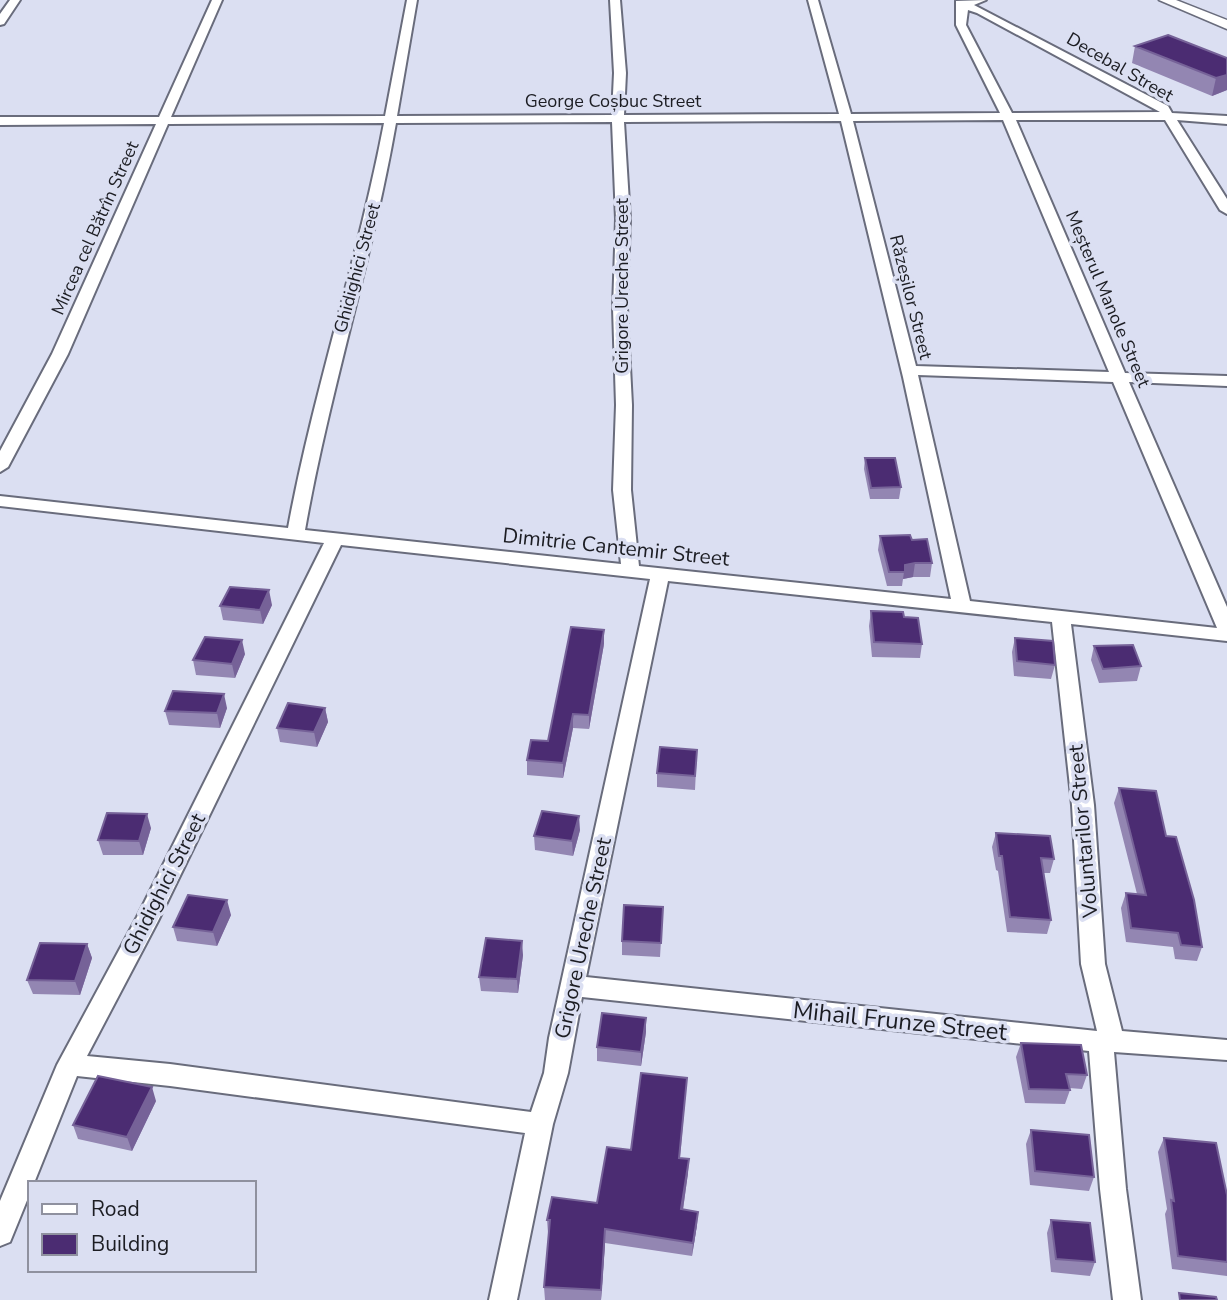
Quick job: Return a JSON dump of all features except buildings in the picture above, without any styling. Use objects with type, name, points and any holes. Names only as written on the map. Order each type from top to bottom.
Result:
[{"type":"street","points":[[0,22],[15,0]]},
{"type":"street","name":"Mircea cel Bătrîn Street","points":[[0,467],[60,354],[217,0]]},
{"type":"street","name":"Ghidighici Street","points":[[296,534],[311,449],[375,204],[412,0]]},
{"type":"street","name":"Grigore Ureche Street","points":[[615,0],[620,73],[623,219],[620,307],[624,405],[622,490],[631,572]]},
{"type":"street","name":"Răzeșilor Street","points":[[813,0],[848,118],[962,606]]},
{"type":"street","points":[[958,2],[981,0]]},
{"type":"street","points":[[1165,0],[1227,25]]},
{"type":"street","name":"Decebal Street","points":[[958,2],[981,11],[1164,109],[1227,210]]},
{"type":"street","name":"Meșterul Manole Street","points":[[958,2],[961,25],[1008,117],[1227,629]]},
{"type":"street","name":"George Coșbuc Street","points":[[0,121],[1170,116],[1227,120]]},
{"type":"street","points":[[909,370],[1227,381]]},
{"type":"street","name":"Dimitrie Cantemir Street","points":[[0,500],[113,516],[1227,635]]},
{"type":"street","name":"Ghidighici Street","points":[[0,1233],[69,1065],[147,921],[335,540]]},
{"type":"street","name":"Grigore Ureche Street","points":[[503,1300],[540,1124],[556,1073],[561,1038],[660,575]]},
{"type":"street","name":"Voluntarilor Street","points":[[1061,619],[1083,805],[1093,964],[1106,1042],[1113,1189],[1127,1300]]},
{"type":"street","name":"Mihail Frunze Street","points":[[574,986],[1106,1042],[1227,1050]]},
{"type":"street","points":[[69,1065],[183,1076],[540,1124]]}]
